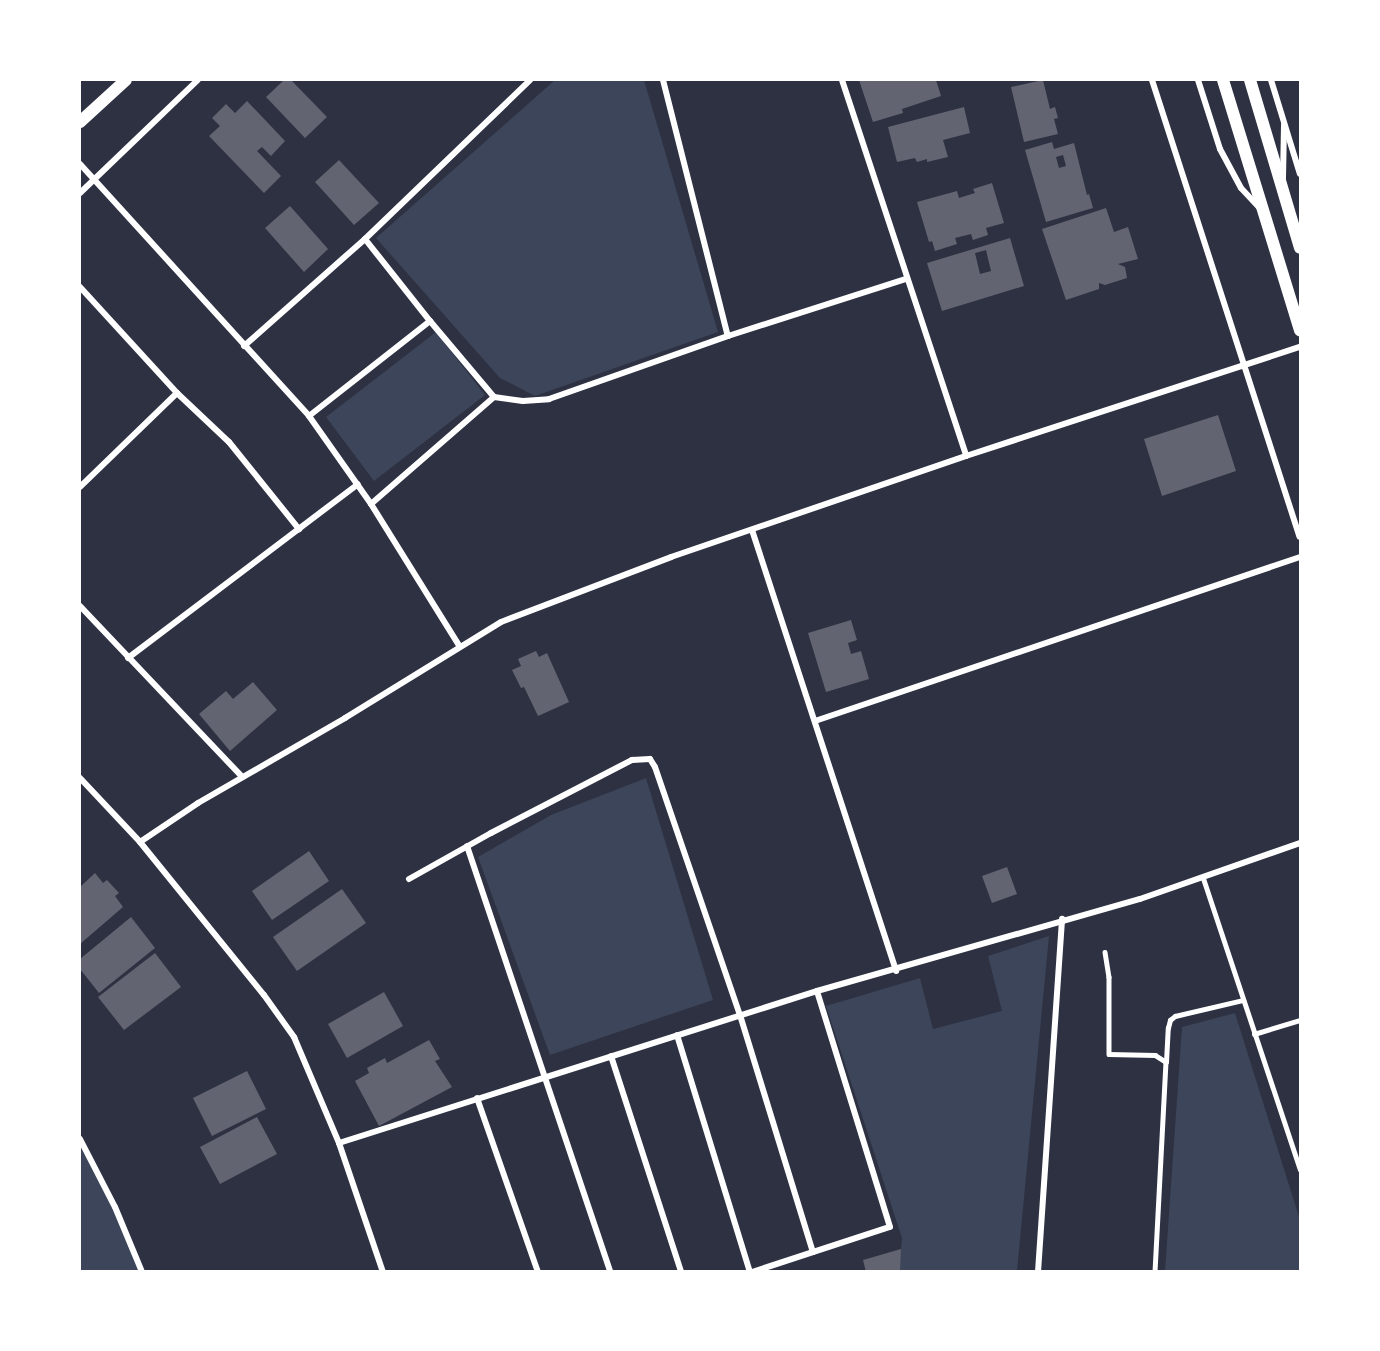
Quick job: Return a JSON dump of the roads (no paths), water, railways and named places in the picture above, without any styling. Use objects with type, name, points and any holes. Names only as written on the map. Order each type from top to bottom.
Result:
[{"type":"main road","points":[[80,122],[126,80]]},
{"type":"main road","points":[[1223,80],[1300,330]]},
{"type":"main road","points":[[1250,80],[1300,248]]},
{"type":"street","points":[[80,193],[198,80]]},
{"type":"street","points":[[244,346],[365,239],[531,80]]},
{"type":"street","points":[[663,80],[728,336]]},
{"type":"street","points":[[842,80],[966,456]]},
{"type":"street","points":[[1152,80],[1300,537]]},
{"type":"street","points":[[1198,80],[1220,148],[1241,188],[1262,210]]},
{"type":"street","points":[[1271,80],[1300,174]]},
{"type":"street","points":[[1284,122],[1284,194]]},
{"type":"street","points":[[80,164],[309,416],[358,484],[460,647]]},
{"type":"street","points":[[365,239],[494,397],[523,401],[549,399],[728,336],[906,279]]},
{"type":"street","points":[[80,287],[177,393],[229,442],[299,529]]},
{"type":"street","points":[[309,416],[430,321]]},
{"type":"street","points":[[140,842],[198,803],[501,622],[752,530],[966,456],[1300,347]]},
{"type":"street","points":[[80,487],[177,393]]},
{"type":"street","points":[[371,504],[494,397]]},
{"type":"street","points":[[128,658],[358,484]]},
{"type":"street","points":[[752,530],[896,970]]},
{"type":"street","points":[[815,721],[1300,557]]},
{"type":"street","points":[[80,606],[242,777]]},
{"type":"street","points":[[409,879],[467,846],[632,760],[650,759],[655,767],[740,1015],[813,1252]]},
{"type":"street","points":[[80,778],[140,842],[264,995],[294,1037],[339,1143],[383,1272]]},
{"type":"street","points":[[339,1143],[817,991],[896,970],[1062,919],[1140,899],[1300,843]]},
{"type":"street","points":[[467,846],[610,1272]]},
{"type":"street","points":[[1038,1272],[1062,919]]},
{"type":"street","points":[[677,1035],[751,1272],[890,1227],[817,991]]},
{"type":"street","points":[[611,1056],[681,1272]]},
{"type":"street","points":[[477,1098],[538,1272]]},
{"type":"street","points":[[80,1139],[115,1207],[142,1272]]},
{"type":"lane","points":[[1203,877],[1300,1169]]},
{"type":"lane","points":[[1105,952],[1109,977],[1109,1054],[1155,1055],[1166,1062]]},
{"type":"lane","points":[[1155,1272],[1170,1020],[1175,1016],[1243,1000]]},
{"type":"lane","points":[[1254,1034],[1300,1020]]}]
